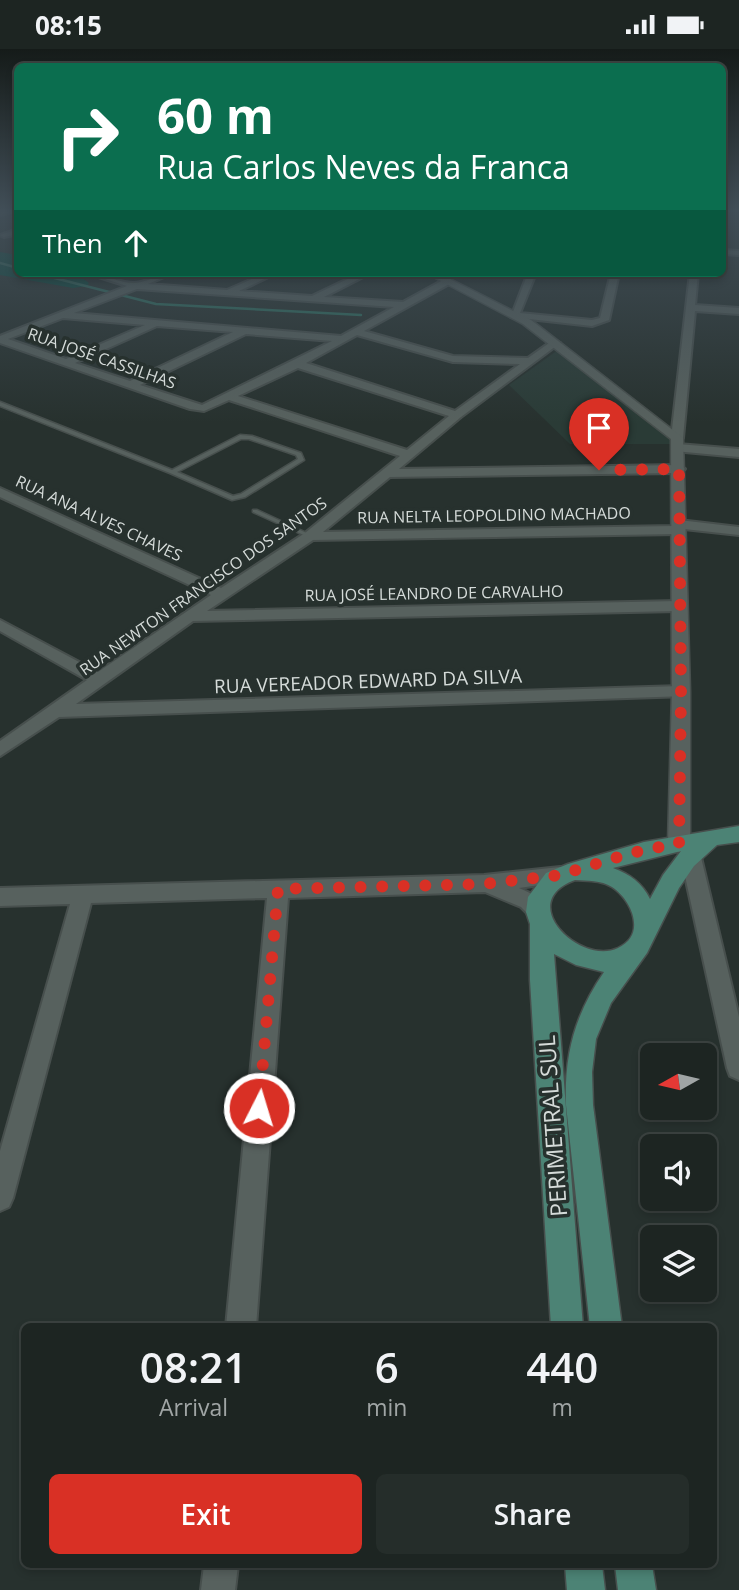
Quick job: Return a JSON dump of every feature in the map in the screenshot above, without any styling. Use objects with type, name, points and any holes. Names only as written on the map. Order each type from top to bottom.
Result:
[{"type":"main road","name":"PERIMETRAL SUL","points":[[606,1323],[580,1113],[579,1072],[583,1041],[589,1022],[614,975],[638,945],[685,848],[713,837],[739,834]]},
{"type":"main road","points":[[568,873],[607,875],[634,893],[643,906],[647,920],[638,945],[613,961],[594,961],[575,956],[550,937],[541,918],[540,898],[546,886],[568,873],[631,853],[685,848]]},
{"type":"main road","name":"PERIMETRAL SUL","points":[[541,918],[542,980],[567,1323]]},
{"type":"main road","points":[[584,1568],[586,1590]]},
{"type":"main road","points":[[634,1568],[637,1590]]},
{"type":"street","points":[[114,280],[135,286],[226,294],[407,305]]},
{"type":"street","points":[[0,339],[151,280]]},
{"type":"street","points":[[226,294],[258,280]]},
{"type":"street","points":[[312,299],[352,280]]},
{"type":"street","points":[[514,315],[529,280]]},
{"type":"street","points":[[514,315],[602,322],[613,280]]},
{"type":"street","points":[[694,280],[677,443],[685,848],[739,1065]]},
{"type":"street","points":[[231,397],[345,339],[448,281],[514,315],[555,343],[677,443],[739,453]]},
{"type":"street","points":[[692,308],[739,311]]},
{"type":"street","points":[[63,315],[345,339]]},
{"type":"street","points":[[68,362],[157,323]]},
{"type":"street","points":[[0,327],[17,332]]},
{"type":"street","points":[[133,384],[245,331]]},
{"type":"street","points":[[358,332],[453,359],[529,361]]},
{"type":"street","name":"RUA JOSÉ CASSILHAS","points":[[0,339],[194,407],[209,407],[231,397]]},
{"type":"street","name":"RUA NEWTON FRANCISCO DOS SANTOS","points":[[0,750],[189,616],[310,536],[457,415],[555,343]]},
{"type":"street","points":[[297,364],[457,415]]},
{"type":"street","points":[[231,397],[410,455]]},
{"type":"street","points":[[388,473],[679,469]]},
{"type":"street","name":"RUA ANA ALVES CHAVES","points":[[0,492],[221,594]]},
{"type":"street","name":"RUA NELTA LEOPOLDINO MACHADO","points":[[310,536],[678,527],[739,531]]},
{"type":"street","name":"RUA JOSÉ LEANDRO DE CARVALHO","points":[[189,616],[679,606]]},
{"type":"street","points":[[0,625],[99,680]]},
{"type":"street","name":"RUA VEREADOR EDWARD DA SILVA","points":[[55,711],[681,692]]},
{"type":"street","points":[[0,897],[484,884],[568,873]]},
{"type":"street","points":[[484,884],[528,901],[541,918]]},
{"type":"street","points":[[241,1323],[278,889]]},
{"type":"street","points":[[0,1198],[83,896]]},
{"type":"street","points":[[218,1590],[220,1568]]},
{"type":"lane","points":[[0,404],[228,497],[238,497],[298,462],[301,457],[250,437],[240,437],[172,472]]},
{"type":"lane","points":[[255,511],[310,536]]},
{"type":"shaded area","points":[[558,350],[676,444],[570,444],[509,385]]},
{"type":"green space","points":[[28,280],[85,280],[89,283],[87,286],[73,288]]},
{"type":"waterway","points":[[62,280],[156,304],[361,315]]},
{"type":"route","points":[[259,1108],[278,889],[484,884],[560,875],[631,853],[679,843],[679,469],[599,470]]}]
